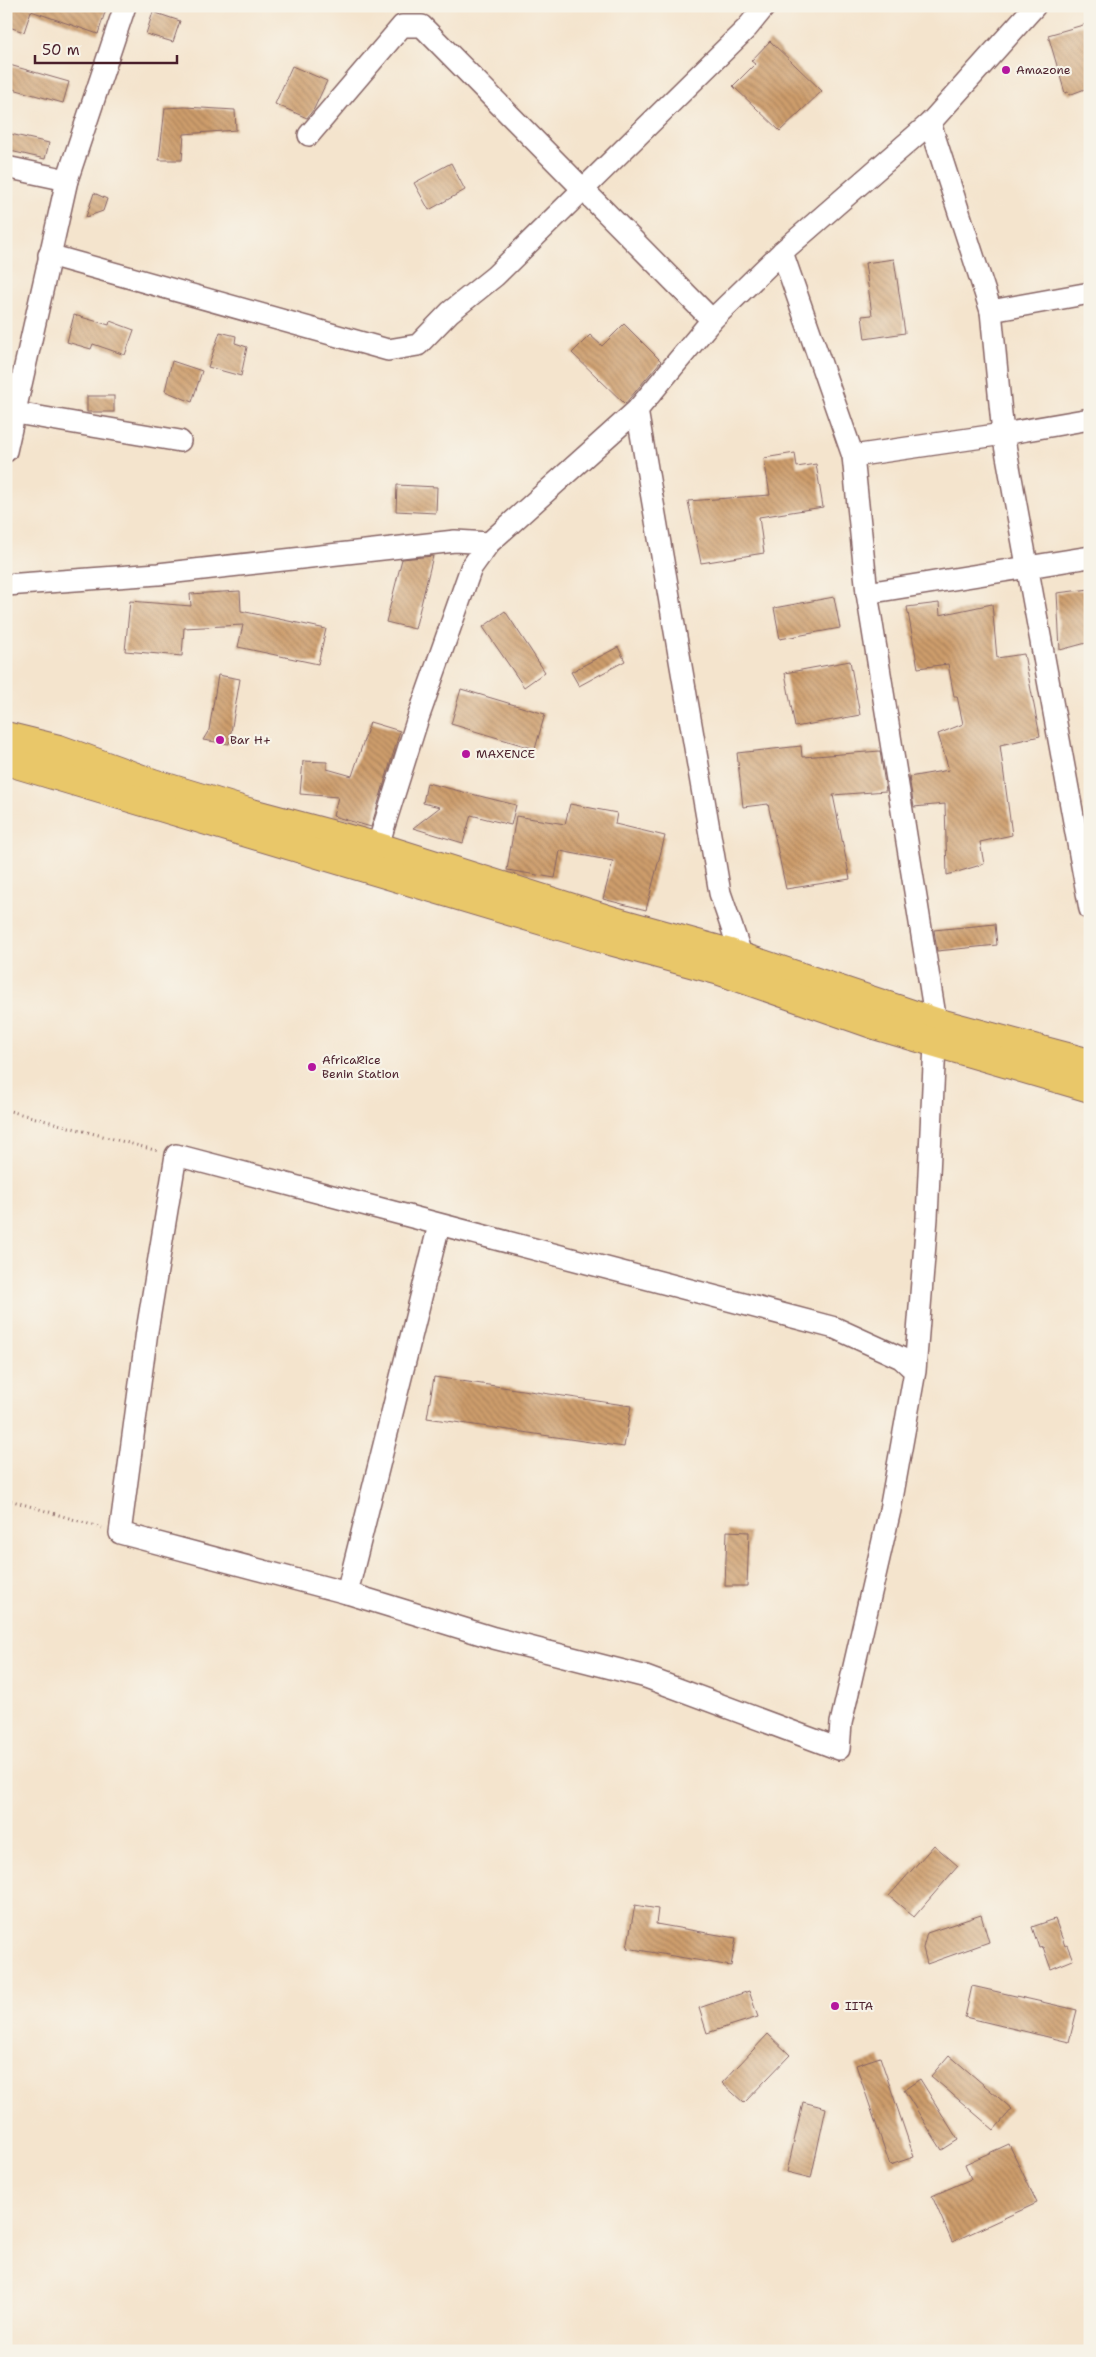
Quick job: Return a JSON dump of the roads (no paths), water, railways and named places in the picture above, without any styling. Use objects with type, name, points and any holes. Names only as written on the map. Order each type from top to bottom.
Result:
[{"type":"main road","points":[[6,736],[59,749],[153,783],[248,812],[374,859]]},
{"type":"main road","points":[[6,762],[614,922],[738,967],[936,1032],[1085,1069]]},
{"type":"street","points":[[6,452],[67,180],[125,6]]},
{"type":"street","points":[[49,255],[388,350],[418,345],[450,312],[495,276],[747,28],[766,6]]},
{"type":"street","points":[[374,859],[417,721],[471,568],[489,542],[637,410],[712,320],[782,252],[930,123],[1035,6]]},
{"type":"street","points":[[309,135],[402,26],[422,26],[712,320]]},
{"type":"street","points":[[930,123],[991,311],[1003,434],[1090,910]]},
{"type":"street","points":[[6,167],[67,180]]},
{"type":"street","points":[[782,252],[853,456],[867,593],[936,1032],[927,1218],[915,1371],[890,1510],[841,1723],[839,1749],[643,1676],[494,1638],[347,1594],[120,1533],[147,1331],[176,1156],[835,1328],[901,1358],[915,1371]]},
{"type":"street","points":[[991,311],[1090,294]]},
{"type":"street","points":[[637,410],[720,893],[738,967]]},
{"type":"street","points":[[16,412],[180,441]]},
{"type":"street","points":[[853,456],[1090,419]]},
{"type":"street","points":[[6,585],[158,574],[455,541],[489,542]]},
{"type":"street","points":[[867,593],[1090,557]]},
{"type":"street","points":[[347,1594],[439,1225]]},
{"type":"place","name":"Amazone","points":[[1006,70]]},
{"type":"place","name":"Bar H+","points":[[220,740]]},
{"type":"place","name":"MAXENCE","points":[[466,754]]},
{"type":"place","name":"AfricaRice Benin Station","points":[[312,1067]]},
{"type":"place","name":"IITA","points":[[835,2006]]}]
